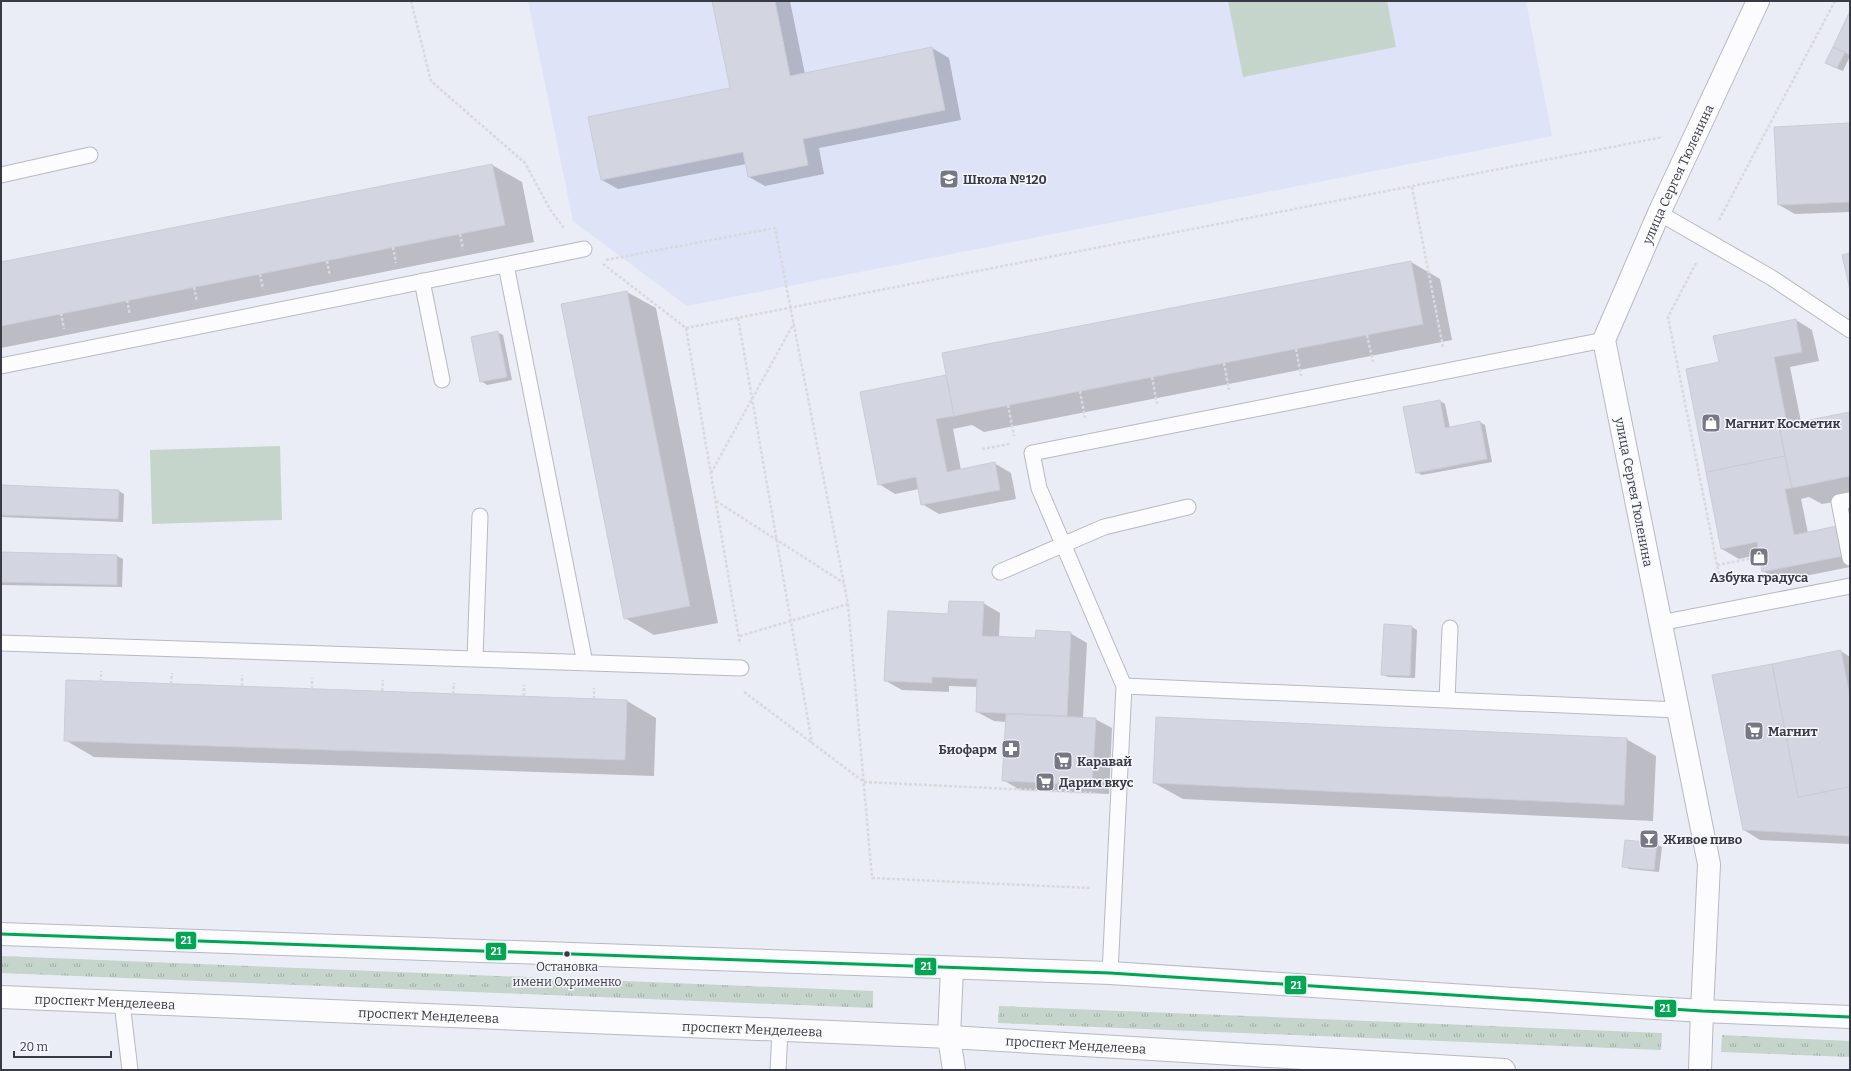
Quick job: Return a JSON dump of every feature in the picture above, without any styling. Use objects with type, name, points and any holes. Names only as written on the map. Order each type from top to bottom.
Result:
[{"type":"main road","name":"улица Сергея Тюленина","points":[[1700,1070],[1708,864],[1604,340],[1659,213],[1758,1]]},
{"type":"main road","points":[[1,934],[1110,973],[1702,1012],[1850,1016]]},
{"type":"main road","points":[[952,968],[949,1037],[954,1070]]},
{"type":"main road","name":"проспект Менделеева","points":[[1,997],[949,1037],[1504,1070]]},
{"type":"lane","points":[[1,175],[90,155]]},
{"type":"lane","points":[[1659,213],[1772,278],[1850,330]]},
{"type":"lane","points":[[1,366],[584,249]]},
{"type":"lane","points":[[506,265],[585,663]]},
{"type":"lane","points":[[422,281],[442,380]]},
{"type":"lane","points":[[1110,973],[1124,686],[1039,488],[1032,453],[1604,340]]},
{"type":"lane","points":[[1850,500],[1839,502],[1850,558]]},
{"type":"lane","points":[[1000,572],[1104,527],[1188,507]]},
{"type":"lane","points":[[475,659],[480,516]]},
{"type":"lane","points":[[1660,624],[1850,586]]},
{"type":"lane","points":[[1447,700],[1450,628]]},
{"type":"lane","points":[[1,643],[741,668]]},
{"type":"lane","points":[[1124,686],[1678,710]]},
{"type":"lane","points":[[122,1003],[130,1070]]},
{"type":"lane","points":[[778,1070],[780,1030]]},
{"type":"path","points":[[411,1],[431,81],[525,163],[551,211],[571,239],[584,249]]},
{"type":"path","points":[[1726,611],[1668,317],[1836,1]]},
{"type":"path","points":[[686,328],[1668,136]]},
{"type":"path","points":[[1412,187],[1443,350]]},
{"type":"path","points":[[848,604],[740,636],[686,328],[600,261],[775,228],[848,604],[872,878],[1114,889]]},
{"type":"path","points":[[738,318],[812,743]]},
{"type":"path","points":[[711,473],[794,323]]},
{"type":"path","points":[[1367,335],[1373,364]]},
{"type":"path","points":[[1296,349],[1301,379]]},
{"type":"path","points":[[1224,363],[1230,393]]},
{"type":"path","points":[[1152,377],[1158,407]]},
{"type":"path","points":[[1080,391],[1086,421]]},
{"type":"path","points":[[1008,405],[1016,442]]},
{"type":"path","points":[[716,501],[844,584]]},
{"type":"path","points":[[1717,565],[1759,557]]},
{"type":"path","points":[[742,691],[864,782],[1119,794]]},
{"type":"shaded area","name":"Школа №120","points":[[528,1],[1526,1],[1552,136],[687,306],[573,221]]},
{"type":"green space","points":[[1228,1],[1387,1],[1396,47],[1243,77]]},
{"type":"green space","points":[[280,446],[282,520],[152,524],[150,450]]},
{"type":"green space","points":[[1,956],[873,991],[873,1008],[1,973]]},
{"type":"green space","points":[[999,1006],[1662,1033],[1661,1050],[998,1023]]},
{"type":"green space","points":[[1722,1035],[1850,1041],[1850,1057],[1721,1052]]},
{"type":"building","points":[[712,1],[775,1],[790,76],[932,47],[945,110],[803,139],[808,165],[748,177],[743,152],[601,180],[588,117],[730,88]]},
{"type":"building","points":[[1850,11],[1850,55],[1833,47]]},
{"type":"building","points":[[1833,47],[1845,52],[1837,68],[1825,63]]},
{"type":"building","points":[[1850,123],[1850,202],[1778,205],[1774,127]]},
{"type":"building","points":[[492,164],[505,225],[1,326],[1,262]]},
{"type":"building","points":[[1850,253],[1850,290],[1842,255]]},
{"type":"building","points":[[1411,261],[1423,324],[954,416],[942,353]]},
{"type":"building","points":[[627,291],[690,606],[624,619],[561,304]]},
{"type":"building","points":[[1796,319],[1802,352],[1774,357],[1787,424],[1779,426],[1785,456],[1706,472],[1686,369],[1719,362],[1713,336]]},
{"type":"building","points":[[498,331],[507,377],[480,382],[471,337]]},
{"type":"building","points":[[946,375],[954,416],[936,419],[947,472],[995,462],[1000,490],[921,505],[916,477],[878,485],[860,392]]},
{"type":"building","points":[[1440,400],[1445,428],[1480,421],[1487,459],[1416,473],[1403,407]]},
{"type":"building","points":[[1850,412],[1850,476],[1792,488],[1779,426]]},
{"type":"building","points":[[1785,456],[1792,488],[1785,489],[1794,535],[1837,526],[1843,556],[1762,572],[1757,542],[1721,549],[1706,472]]},
{"type":"building","points":[[1,485],[119,490],[118,519],[1,515]]},
{"type":"building","points":[[1,552],[117,555],[117,585],[1,582]]},
{"type":"building","points":[[949,601],[984,602],[982,636],[1035,638],[1036,630],[1071,632],[1067,716],[976,712],[977,679],[932,677],[932,683],[884,681],[888,611],[948,614]]},
{"type":"building","points":[[1384,624],[1412,626],[1410,676],[1381,675]]},
{"type":"building","points":[[1841,650],[1850,697],[1850,787],[1798,797],[1772,664]]},
{"type":"building","name":"Магнит","points":[[1772,664],[1798,797],[1850,787],[1850,836],[1743,830],[1712,675]]},
{"type":"building","points":[[66,680],[627,700],[625,760],[64,741]]},
{"type":"building","points":[[1006,714],[1096,718],[1092,785],[1002,781]]},
{"type":"building","points":[[1156,717],[1627,738],[1624,805],[1153,783]]},
{"type":"building","points":[[1625,840],[1657,843],[1654,870],[1622,867]]},
{"type":"transit line","name":"21","points":[[1,934],[1110,973],[1702,1011],[1850,1017]]},
{"type":"place","name":"Школа №120","points":[[949,179]]},
{"type":"place","name":"Магнит Косметик","points":[[1711,423]]},
{"type":"place","name":"Азбука градуса","points":[[1759,557]]},
{"type":"place","name":"Магнит","points":[[1754,731]]},
{"type":"place","name":"Биофарм","points":[[1011,749]]},
{"type":"place","name":"Каравай","points":[[1063,761]]},
{"type":"place","name":"Дарим вкус","points":[[1045,782]]},
{"type":"place","name":"Живое пиво","points":[[1649,839]]},
{"type":"place","name":"Остановка имени Охрименко","points":[[567,954]]}]
